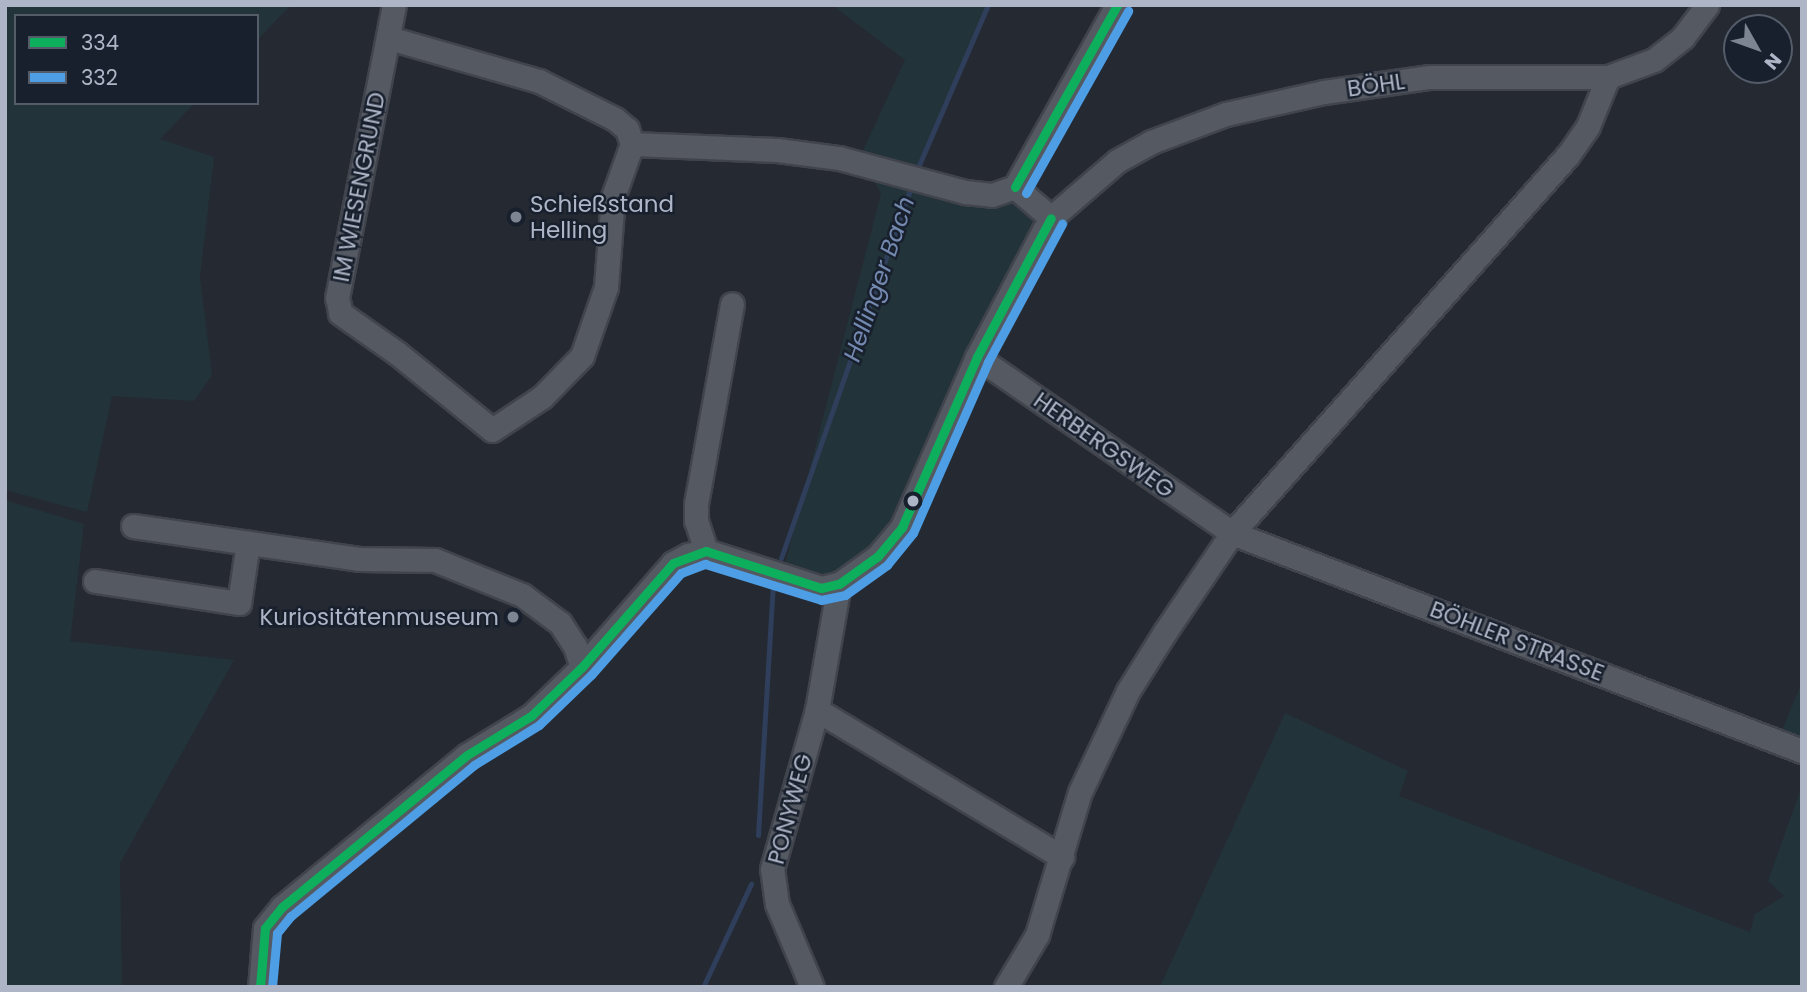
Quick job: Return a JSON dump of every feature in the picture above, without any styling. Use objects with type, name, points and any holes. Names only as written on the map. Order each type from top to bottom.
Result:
[{"type":"street","name":"IM WIESENGRUND","points":[[394,5],[337,298],[341,313],[397,353],[492,430],[542,397],[583,356],[606,287],[613,197],[632,144]]},
{"type":"street","points":[[388,38],[539,81],[615,119],[627,129],[632,144],[790,152],[839,158],[965,192],[992,195],[1015,187],[1117,5]]},
{"type":"street","name":"BÖHL","points":[[1051,218],[1129,155],[1151,142],[1226,114],[1324,92],[1430,77],[1608,77],[1654,60],[1683,37],[1707,5]]},
{"type":"street","points":[[1006,987],[1037,935],[1080,792],[1128,691],[1232,533],[1567,155],[1588,126],[1608,77]]},
{"type":"street","points":[[260,987],[265,928],[282,907],[467,755],[531,716],[582,667],[673,563],[688,555],[706,551],[821,588],[839,584],[877,556],[902,527],[977,357],[1051,218],[1015,187]]},
{"type":"street","points":[[706,551],[696,521],[696,504],[732,304]]},
{"type":"street","name":"HERBERGSWEG","points":[[977,357],[1232,533]]},
{"type":"street","points":[[133,526],[359,559],[435,559],[522,595],[560,623],[575,646],[582,667]]},
{"type":"street","name":"BÖHLER STRASSE","points":[[1232,533],[1802,751]]},
{"type":"street","points":[[95,582],[239,603],[248,543]]},
{"type":"street","name":"PONYWEG","points":[[812,987],[777,904],[772,869],[817,710],[839,584]]},
{"type":"street","points":[[817,710],[1062,857]]},
{"type":"shaded area","points":[[5,5],[291,5],[259,38],[259,14],[14,14],[14,105],[193,105],[160,139],[214,157],[200,277],[212,375],[194,401],[112,396],[87,512],[5,490]]},
{"type":"shaded area","points":[[832,5],[989,5],[915,171],[861,155],[905,60]]},
{"type":"shaded area","points":[[872,177],[1013,200],[1042,221],[903,508],[873,553],[835,579],[783,572],[881,194]]},
{"type":"shaded area","points":[[5,500],[84,524],[70,641],[234,660],[120,863],[122,987],[5,987]]},
{"type":"shaded area","points":[[1802,682],[1802,751],[1780,735]]},
{"type":"shaded area","points":[[1285,713],[1408,771],[1399,796],[1750,932],[1755,914],[1784,896],[1768,881],[1802,786],[1802,987],[1160,987]]},
{"type":"waterway","name":"Hellinger Bach","points":[[916,172],[988,5]]},
{"type":"waterway","name":"Hellinger Bach","points":[[781,558],[912,184]]},
{"type":"waterway","name":"Hellinger Bach","points":[[758,835],[773,586]]},
{"type":"waterway","name":"Hellinger Bach","points":[[703,987],[751,884]]},
{"type":"transit line","name":"334","points":[[1015,187],[1117,5]]},
{"type":"transit line","name":"332","points":[[1026,193],[1128,11]]},
{"type":"transit line","name":"334","points":[[260,987],[265,928],[282,907],[467,755],[531,716],[582,667],[673,563],[706,551],[821,588],[839,584],[878,556],[902,527],[977,357],[1051,218]]},
{"type":"transit line","name":"332","points":[[272,987],[277,933],[291,916],[474,765],[539,725],[591,675],[681,573],[705,564],[821,600],[845,595],[887,565],[913,533],[988,362],[1062,224]]},
{"type":"place","name":"Schießstand Helling","points":[[516,217]]},
{"type":"place","name":"Kuriositätenmuseum","points":[[513,617]]}]
